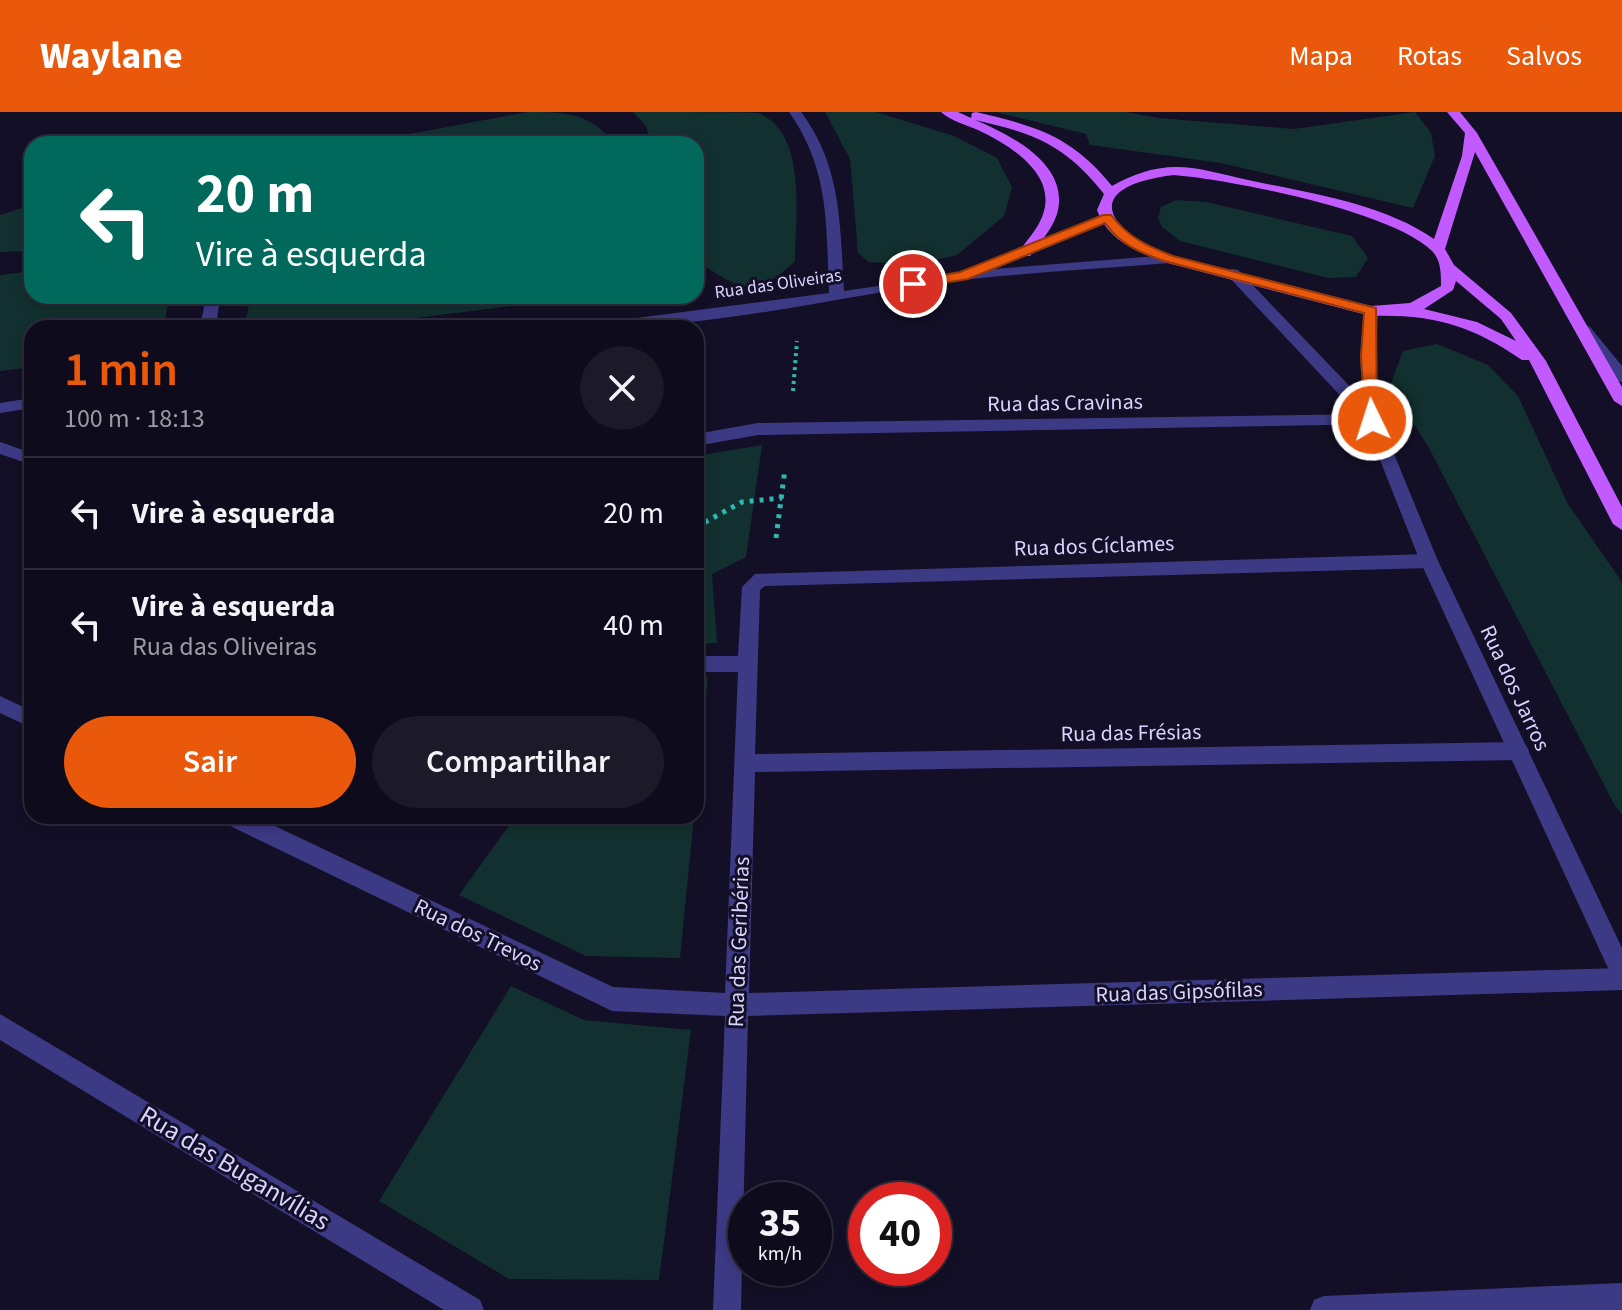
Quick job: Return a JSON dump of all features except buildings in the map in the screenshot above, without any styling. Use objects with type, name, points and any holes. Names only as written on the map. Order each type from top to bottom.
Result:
[{"type":"main road","points":[[947,112],[1019,148],[1047,177],[1051,211],[1045,226],[1025,253]]},
{"type":"main road","points":[[958,112],[1017,125],[1071,148],[1110,193]]},
{"type":"main road","points":[[1453,112],[1471,133],[1622,401]]},
{"type":"main road","points":[[1438,249],[1468,156],[1471,133]]},
{"type":"main road","points":[[1540,365],[1497,334],[1474,324],[1406,310],[1371,311],[1169,259],[1138,248],[1120,236],[1107,218],[1105,207],[1110,193],[1127,179],[1152,172],[1199,173],[1386,219],[1416,232],[1438,249],[1449,268],[1506,316],[1540,365],[1622,524]]},
{"type":"main road","points":[[1406,310],[1432,302],[1448,287],[1449,268]]},
{"type":"street","points":[[795,112],[819,145],[827,168],[837,297]]},
{"type":"street","name":"Rua das Oliveiras","points":[[963,276],[1107,218]]},
{"type":"street","name":"Rua das Oliveiras","points":[[658,320],[837,297],[963,276],[1169,259]]},
{"type":"street","name":"Rua dos Jarros","points":[[1233,273],[1372,420]]},
{"type":"street","name":"Rua dos Jarros","points":[[1371,311],[1368,357],[1372,420],[1429,561],[1622,976]]},
{"type":"street","points":[[1579,323],[1622,377]]},
{"type":"street","points":[[0,408],[24,404]]},
{"type":"street","name":"Rua das Cravinas","points":[[704,439],[758,429],[791,428],[1372,420]]},
{"type":"street","points":[[0,448],[24,456]]},
{"type":"street","name":"Rua dos Cíclames","points":[[766,579],[1429,561]]},
{"type":"street","name":"Rua das Geribérias","points":[[727,1310],[750,594],[755,582],[766,579]]},
{"type":"street","points":[[704,664],[747,664]]},
{"type":"street","points":[[0,704],[24,716]]},
{"type":"street","name":"Rua das Frésias","points":[[745,763],[1519,751]]},
{"type":"street","name":"Rua dos Trevos","points":[[249,824],[612,999],[737,1005]]},
{"type":"street","name":"Rua das Gipsófilas","points":[[737,1005],[1622,976]]},
{"type":"street","name":"Rua das Buganvílias","points":[[0,1026],[470,1310]]},
{"type":"street","points":[[1324,1310],[1622,1297]]},
{"type":"path","points":[[766,579],[782,498],[791,428],[800,301]]},
{"type":"path","points":[[704,523],[742,502],[782,498]]},
{"type":"green space","points":[[528,112],[561,113],[581,118],[607,135],[607,136],[398,136]]},
{"type":"green space","points":[[633,112],[758,113],[774,123],[785,138],[792,157],[796,200],[795,261],[781,274],[756,286],[735,283],[704,265],[704,136],[649,136],[646,126]]},
{"type":"green space","points":[[825,112],[876,112],[954,136],[997,158],[1012,187],[1004,216],[957,255],[915,265],[869,262],[858,253],[850,159]]},
{"type":"green space","points":[[996,112],[1125,112],[1159,118],[1294,129],[1415,112],[1431,133],[1435,156],[1413,208],[1221,163],[1090,145],[1086,134]]},
{"type":"green space","points":[[1176,200],[1206,202],[1352,236],[1368,258],[1356,277],[1328,278],[1180,241],[1162,227],[1158,218],[1161,207]]},
{"type":"green space","points":[[24,208],[24,251],[0,252],[0,215]]},
{"type":"green space","points":[[24,272],[24,304],[168,304],[165,320],[24,320],[24,368],[0,371],[0,275]]},
{"type":"green space","points":[[249,304],[527,304],[399,320],[246,320]]},
{"type":"green space","points":[[1437,344],[1488,365],[1518,396],[1568,504],[1622,582],[1622,815],[1429,448],[1390,386],[1403,351]]},
{"type":"green space","points":[[762,445],[746,557],[712,574],[717,643],[704,644],[704,455]]},
{"type":"green space","points":[[704,677],[708,677],[704,718]]},
{"type":"green space","points":[[510,824],[693,824],[680,958],[586,956],[459,895]]},
{"type":"green space","points":[[511,986],[584,1020],[691,1030],[659,1280],[509,1279],[379,1201]]},
{"type":"route","points":[[913,284],[963,276],[1107,218],[1120,236],[1138,248],[1169,259],[1371,311],[1368,357],[1372,420]]}]
